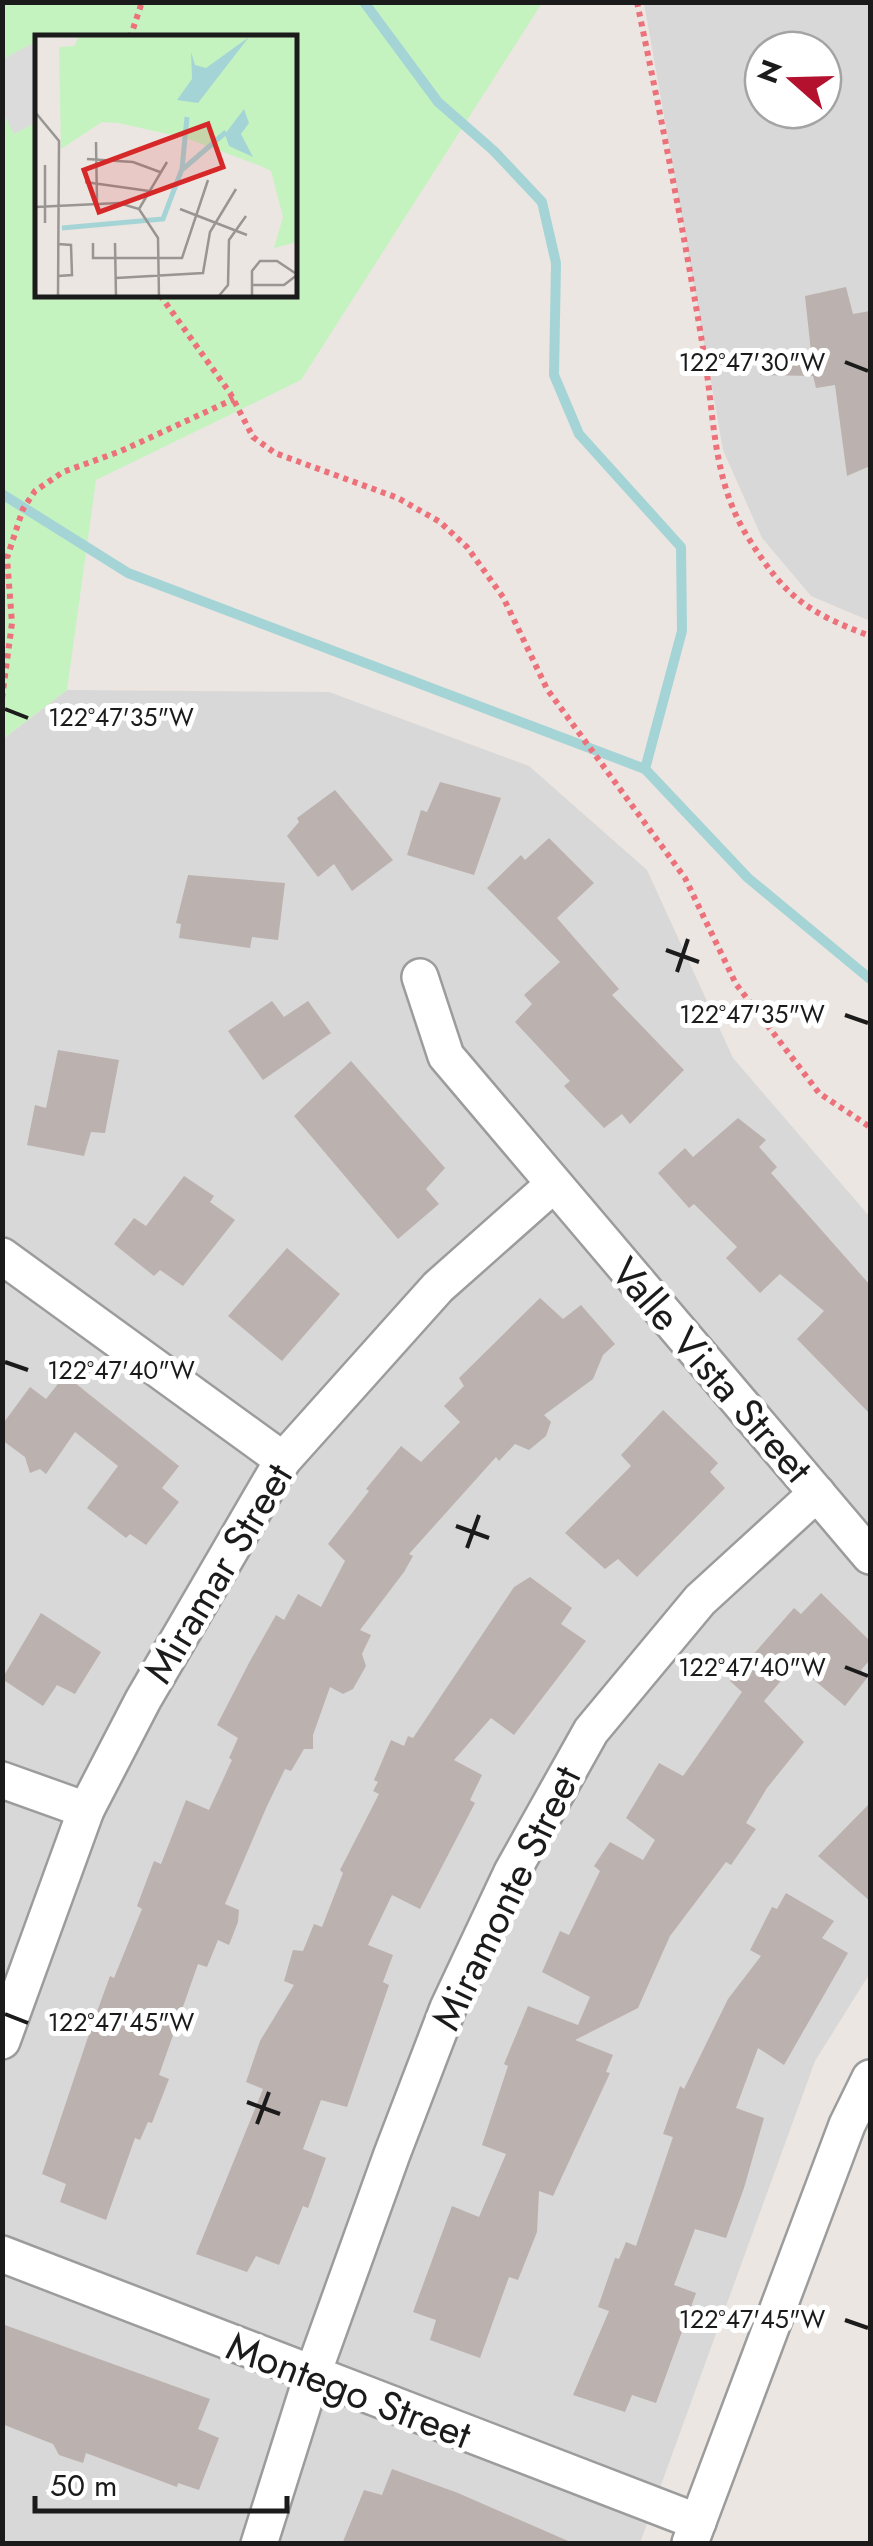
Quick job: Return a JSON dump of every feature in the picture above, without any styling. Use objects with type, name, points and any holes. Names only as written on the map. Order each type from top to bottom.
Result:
[{"type":"street","name":"Valle Vista Street","points":[[420,978],[446,1056],[870,1556]]},
{"type":"street","name":"Miramar Street","points":[[2,2041],[86,1810],[143,1700],[283,1460],[438,1287],[553,1184]]},
{"type":"street","points":[[2,1256],[283,1460]]},
{"type":"street","name":"Miramonte Street","points":[[259,2544],[312,2376],[448,2008],[512,1872],[591,1731],[700,1600],[817,1494]]},
{"type":"street","points":[[2,1780],[86,1810]]},
{"type":"street","points":[[694,2533],[847,2125],[870,2078]]},
{"type":"street","name":"Montego Street","points":[[2,2254],[694,2533]]},
{"type":"path","points":[[134,35],[142,2]]},
{"type":"path","points":[[637,2],[704,353],[717,464],[747,536],[785,589],[806,609],[870,636]]},
{"type":"path","points":[[162,298],[234,399],[253,437],[274,453],[398,498],[440,522],[466,546],[503,597],[547,689],[685,878],[736,984],[819,1093],[870,1127]]},
{"type":"path","points":[[2,698],[12,623],[7,558],[22,509],[34,491],[63,472],[121,452],[234,399]]},
{"type":"shaded area","points":[[644,3],[870,3],[870,621],[811,596],[762,538],[723,450]]},
{"type":"shaded area","points":[[35,42],[35,123],[14,134],[3,112],[3,59]]},
{"type":"shaded area","points":[[67,690],[329,692],[529,766],[647,870],[733,1058],[870,1217],[870,1973],[815,2061],[640,2543],[3,2544],[3,739]]},
{"type":"green space","points":[[3,3],[542,3],[301,380],[96,480],[67,690],[3,739]]},
{"type":"building","points":[[846,287],[853,314],[870,311],[870,466],[847,476],[835,385],[816,388],[813,376],[760,375],[759,359],[811,352],[805,296]]},
{"type":"building","points":[[440,782],[501,798],[474,875],[407,855],[421,810],[427,812]]},
{"type":"building","points":[[335,790],[393,860],[352,891],[334,864],[318,877],[287,836],[299,822],[297,818]]},
{"type":"building","points":[[549,838],[594,883],[557,918],[619,989],[612,995],[684,1070],[630,1124],[622,1114],[604,1128],[564,1086],[570,1081],[515,1022],[532,1004],[524,995],[560,962],[487,888],[521,855],[525,860]]},
{"type":"building","points":[[188,875],[285,883],[278,940],[252,937],[250,948],[179,938],[181,924],[176,923]]},
{"type":"building","points":[[272,1001],[284,1017],[308,1001],[331,1033],[263,1080],[228,1031]]},
{"type":"building","points":[[58,1050],[119,1060],[105,1133],[91,1132],[84,1156],[27,1145],[35,1105],[46,1108]]},
{"type":"building","points":[[351,1061],[445,1168],[426,1189],[439,1204],[398,1239],[294,1116]]},
{"type":"building","points":[[738,1118],[766,1140],[759,1147],[777,1167],[771,1173],[870,1285],[870,1414],[797,1339],[824,1311],[780,1274],[760,1293],[726,1258],[737,1247],[694,1204],[689,1208],[658,1173],[685,1148],[693,1157]]},
{"type":"building","points":[[184,1176],[214,1196],[210,1202],[235,1220],[183,1286],[160,1270],[154,1276],[114,1244],[134,1218],[146,1226]]},
{"type":"building","points":[[287,1248],[340,1294],[282,1361],[228,1316]]},
{"type":"building","points":[[540,1298],[563,1319],[581,1305],[615,1344],[603,1355],[593,1379],[544,1415],[551,1422],[546,1436],[529,1450],[515,1444],[499,1461],[496,1457],[409,1554],[413,1556],[404,1572],[360,1630],[371,1635],[362,1654],[366,1666],[353,1689],[343,1694],[330,1687],[313,1735],[313,1749],[304,1749],[291,1771],[285,1769],[267,1806],[225,1904],[239,1910],[238,1922],[229,1945],[218,1940],[207,1967],[198,1964],[159,2075],[169,2079],[152,2123],[148,2122],[140,2140],[135,2138],[106,2220],[60,2202],[66,2184],[42,2174],[91,2028],[110,1976],[114,1978],[142,1909],[137,1906],[154,1861],[161,1864],[186,1800],[209,1810],[232,1760],[229,1758],[238,1738],[217,1725],[250,1661],[276,1615],[284,1620],[298,1594],[321,1607],[345,1561],[328,1544],[369,1491],[366,1489],[401,1446],[421,1462],[460,1422],[444,1406],[464,1386],[459,1378]]},
{"type":"building","points":[[65,1375],[179,1466],[162,1488],[179,1502],[146,1545],[130,1534],[126,1538],[87,1508],[118,1466],[75,1432],[46,1474],[40,1469],[30,1473],[25,1457],[2,1440],[2,1425],[30,1387],[46,1399]]},
{"type":"building","points":[[663,1410],[718,1463],[710,1472],[725,1488],[637,1577],[618,1559],[605,1569],[565,1533],[631,1466],[621,1455]]},
{"type":"building","points":[[530,1577],[572,1608],[561,1624],[586,1641],[514,1735],[491,1718],[454,1760],[482,1775],[470,1800],[475,1803],[420,1909],[392,1895],[368,1945],[393,1955],[383,1982],[389,1985],[347,2107],[321,2100],[303,2149],[326,2158],[308,2208],[303,2206],[279,2265],[256,2256],[247,2272],[196,2254],[263,2089],[246,2082],[260,2041],[294,1985],[284,1981],[293,1950],[303,1951],[314,1924],[322,1927],[343,1873],[340,1870],[379,1794],[373,1791],[378,1782],[374,1780],[391,1740],[404,1746],[408,1736],[413,1738],[514,1587]]},
{"type":"building","points":[[821,1593],[870,1641],[870,1660],[861,1670],[867,1678],[845,1706],[795,1664],[764,1701],[804,1742],[767,1788],[746,1823],[756,1829],[731,1865],[726,1862],[670,1936],[638,2008],[575,2040],[613,2055],[606,2072],[610,2073],[553,2196],[539,2191],[537,2232],[518,2280],[509,2277],[480,2358],[430,2340],[436,2320],[413,2312],[452,2206],[479,2217],[506,2154],[482,2145],[508,2066],[504,2064],[528,2006],[578,2025],[590,1997],[542,1972],[560,1931],[569,1935],[600,1871],[594,1866],[610,1842],[643,1860],[655,1840],[626,1818],[659,1763],[683,1776],[742,1692],[730,1681],[794,1608],[801,1614]]},
{"type":"building","points":[[41,1613],[101,1652],[75,1694],[57,1685],[43,1706],[2,1679]]},
{"type":"building","points":[[870,1803],[870,1901],[818,1856]]},
{"type":"building","points":[[786,1893],[834,1921],[822,1938],[848,1953],[784,2065],[758,2048],[736,2108],[764,2118],[744,2188],[726,2238],[695,2229],[674,2285],[696,2293],[656,2403],[632,2395],[625,2412],[573,2395],[609,2311],[598,2307],[615,2258],[619,2259],[626,2242],[636,2246],[673,2137],[663,2134],[680,2086],[684,2089],[728,1999],[761,1956],[750,1950],[772,1907],[777,1909]]},
{"type":"building","points":[[2,2324],[210,2399],[198,2429],[219,2438],[199,2490],[178,2483],[177,2487],[86,2453],[83,2463],[59,2455],[53,2444],[2,2424]]},
{"type":"building","points":[[392,2469],[575,2544],[342,2544],[364,2490],[382,2495]]},
{"type":"waterway","points":[[364,2],[438,102],[494,151],[542,202],[556,263],[554,375],[579,434],[681,547],[682,631],[645,769]]},
{"type":"waterway","points":[[2,494],[128,573],[645,769],[748,878],[870,979]]}]
